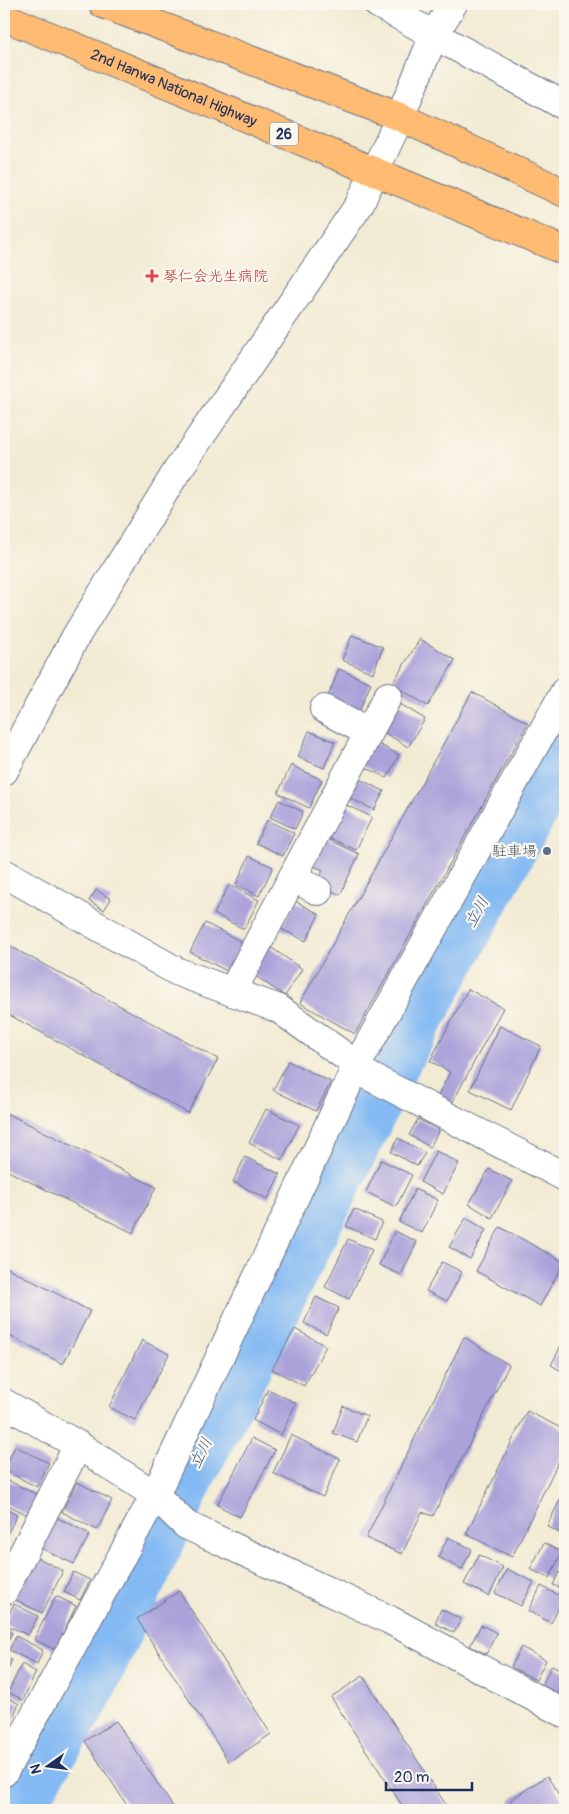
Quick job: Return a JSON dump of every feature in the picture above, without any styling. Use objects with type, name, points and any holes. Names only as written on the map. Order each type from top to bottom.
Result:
[{"type":"highway","points":[[103,4],[400,117],[565,193]]},
{"type":"highway","name":"2nd Hanwa National Highway","points":[[4,17],[565,251]]},
{"type":"street","points":[[378,4],[565,106]]},
{"type":"street","points":[[4,771],[76,636],[177,471],[359,205],[400,117],[434,36],[453,4]]},
{"type":"street","points":[[4,1772],[158,1498],[361,1070],[565,691]]},
{"type":"street","points":[[232,992],[388,696]]},
{"type":"street","points":[[324,710],[369,733]]},
{"type":"street","points":[[4,873],[178,972],[279,1009],[361,1070],[565,1177]]},
{"type":"street","points":[[293,877],[318,891]]},
{"type":"street","points":[[4,1403],[78,1446],[158,1498],[186,1525],[390,1620],[565,1714]]},
{"type":"street","points":[[4,1591],[78,1446]]},
{"type":"building","points":[[352,635],[383,647],[373,673],[342,660]]},
{"type":"building","points":[[420,639],[455,660],[428,706],[392,684]]},
{"type":"building","points":[[339,669],[371,683],[356,719],[324,706]]},
{"type":"building","points":[[472,692],[528,723],[355,1034],[300,1003]]},
{"type":"building","points":[[397,702],[425,719],[408,747],[380,730]]},
{"type":"building","points":[[309,731],[335,742],[324,768],[298,757]]},
{"type":"building","points":[[373,741],[399,755],[387,778],[361,765]]},
{"type":"building","points":[[291,765],[322,780],[309,808],[278,793]]},
{"type":"building","points":[[355,777],[384,791],[374,810],[346,796]]},
{"type":"building","points":[[279,800],[303,812],[295,829],[270,817]]},
{"type":"building","points":[[342,803],[372,817],[356,850],[327,837]]},
{"type":"building","points":[[267,820],[294,833],[283,856],[256,843]]},
{"type":"building","points":[[327,839],[359,854],[340,895],[324,887],[320,878],[323,870],[314,866]]},
{"type":"building","points":[[249,856],[273,867],[259,896],[236,885]]},
{"type":"building","points":[[229,885],[259,900],[244,929],[214,914]]},
{"type":"building","points":[[96,890],[111,899],[104,910],[89,901]]},
{"type":"building","points":[[295,901],[319,914],[306,941],[281,929]]},
{"type":"building","points":[[205,923],[242,942],[227,971],[190,952]]},
{"type":"building","points":[[4,943],[218,1059],[188,1113],[4,1012]]},
{"type":"building","points":[[269,946],[302,969],[285,996],[251,973]]},
{"type":"building","points":[[468,989],[503,1008],[450,1107],[436,1099],[450,1072],[430,1061]]},
{"type":"building","points":[[500,1026],[541,1046],[511,1110],[470,1090]]},
{"type":"building","points":[[288,1061],[331,1082],[316,1111],[273,1090]]},
{"type":"building","points":[[266,1109],[299,1125],[282,1160],[249,1143]]},
{"type":"building","points":[[4,1112],[156,1187],[133,1233],[4,1169]]},
{"type":"building","points":[[418,1119],[439,1130],[430,1147],[409,1135]]},
{"type":"building","points":[[398,1138],[425,1153],[417,1166],[391,1152]]},
{"type":"building","points":[[436,1151],[459,1163],[443,1194],[420,1182]]},
{"type":"building","points":[[245,1157],[280,1174],[268,1199],[233,1182]]},
{"type":"building","points":[[381,1160],[412,1175],[396,1207],[366,1192]]},
{"type":"building","points":[[489,1169],[512,1181],[492,1218],[469,1204]]},
{"type":"building","points":[[415,1189],[438,1200],[422,1233],[399,1222]]},
{"type":"building","points":[[354,1209],[382,1222],[375,1239],[346,1226]]},
{"type":"building","points":[[466,1218],[486,1230],[470,1259],[449,1247]]},
{"type":"building","points":[[500,1227],[564,1262],[540,1306],[476,1271]]},
{"type":"building","points":[[395,1231],[417,1242],[401,1275],[379,1265]]},
{"type":"building","points":[[348,1239],[372,1250],[349,1299],[325,1287]]},
{"type":"building","points":[[442,1262],[462,1272],[447,1301],[426,1291]]},
{"type":"building","points":[[4,1266],[90,1311],[63,1364],[4,1333]]},
{"type":"building","points":[[316,1297],[339,1308],[326,1334],[304,1323]]},
{"type":"building","points":[[295,1329],[326,1346],[304,1386],[272,1369]]},
{"type":"building","points":[[464,1337],[509,1365],[433,1516],[422,1512],[402,1554],[366,1538]]},
{"type":"building","points":[[565,1338],[565,1373],[551,1365]]},
{"type":"building","points":[[142,1340],[169,1354],[135,1420],[109,1407]]},
{"type":"building","points":[[268,1389],[296,1403],[281,1435],[253,1420]]},
{"type":"building","points":[[343,1406],[367,1416],[357,1442],[333,1433]]},
{"type":"building","points":[[527,1411],[565,1430],[565,1448],[512,1557],[466,1534]]},
{"type":"building","points":[[291,1435],[340,1459],[323,1497],[273,1473]]},
{"type":"building","points":[[252,1438],[275,1450],[240,1517],[217,1505]]},
{"type":"building","points":[[15,1446],[49,1463],[37,1487],[4,1470]]},
{"type":"building","points":[[5,1479],[38,1495],[28,1515],[4,1503]]},
{"type":"building","points":[[77,1482],[112,1500],[97,1530],[62,1512]]},
{"type":"building","points":[[565,1490],[565,1536],[547,1526]]},
{"type":"building","points":[[4,1508],[17,1515],[4,1541]]},
{"type":"building","points":[[54,1516],[90,1534],[74,1564],[38,1547]]},
{"type":"building","points":[[448,1537],[472,1549],[462,1569],[438,1557]]},
{"type":"building","points":[[544,1543],[562,1552],[549,1578],[530,1569]]},
{"type":"building","points":[[33,1555],[63,1571],[42,1613],[12,1598]]},
{"type":"building","points":[[479,1555],[503,1567],[489,1596],[464,1584]]},
{"type":"building","points":[[507,1569],[534,1582],[521,1606],[495,1593]]},
{"type":"building","points":[[73,1572],[90,1580],[80,1600],[64,1592]]},
{"type":"building","points":[[559,1572],[565,1575],[565,1590],[553,1585]]},
{"type":"building","points":[[541,1586],[564,1598],[551,1623],[528,1611]]},
{"type":"building","points":[[179,1591],[271,1734],[229,1762],[137,1619]]},
{"type":"building","points":[[56,1596],[76,1606],[55,1650],[34,1639]]},
{"type":"building","points":[[14,1604],[38,1616],[28,1635],[4,1624]]},
{"type":"building","points":[[441,1609],[461,1619],[454,1633],[435,1623]]},
{"type":"building","points":[[481,1625],[497,1633],[486,1654],[470,1646]]},
{"type":"building","points":[[4,1629],[12,1633],[4,1648]]},
{"type":"building","points":[[16,1636],[43,1650],[37,1664],[9,1650]]},
{"type":"building","points":[[521,1647],[546,1660],[536,1680],[511,1667]]},
{"type":"building","points":[[4,1656],[12,1660],[4,1678]]},
{"type":"building","points":[[22,1664],[36,1672],[23,1700],[8,1692]]},
{"type":"building","points":[[552,1665],[565,1672],[565,1690],[562,1696],[542,1685]]},
{"type":"building","points":[[363,1676],[446,1805],[438,1810],[405,1810],[331,1697]]},
{"type":"building","points":[[7,1697],[19,1704],[4,1735],[4,1704]]},
{"type":"building","points":[[116,1721],[175,1810],[130,1810],[85,1741]]},
{"type":"building","points":[[547,1776],[565,1804],[565,1810],[516,1810],[510,1800]]},
{"type":"waterway","name":"立川","points":[[388,1074],[565,750]]},
{"type":"waterway","name":"立川","points":[[16,1810],[85,1697],[194,1466],[227,1404],[380,1093]]},
{"type":"place","name":"琴仁会光生病院","points":[[152,276]]},
{"type":"place","name":"駐車場","points":[[547,851]]}]
